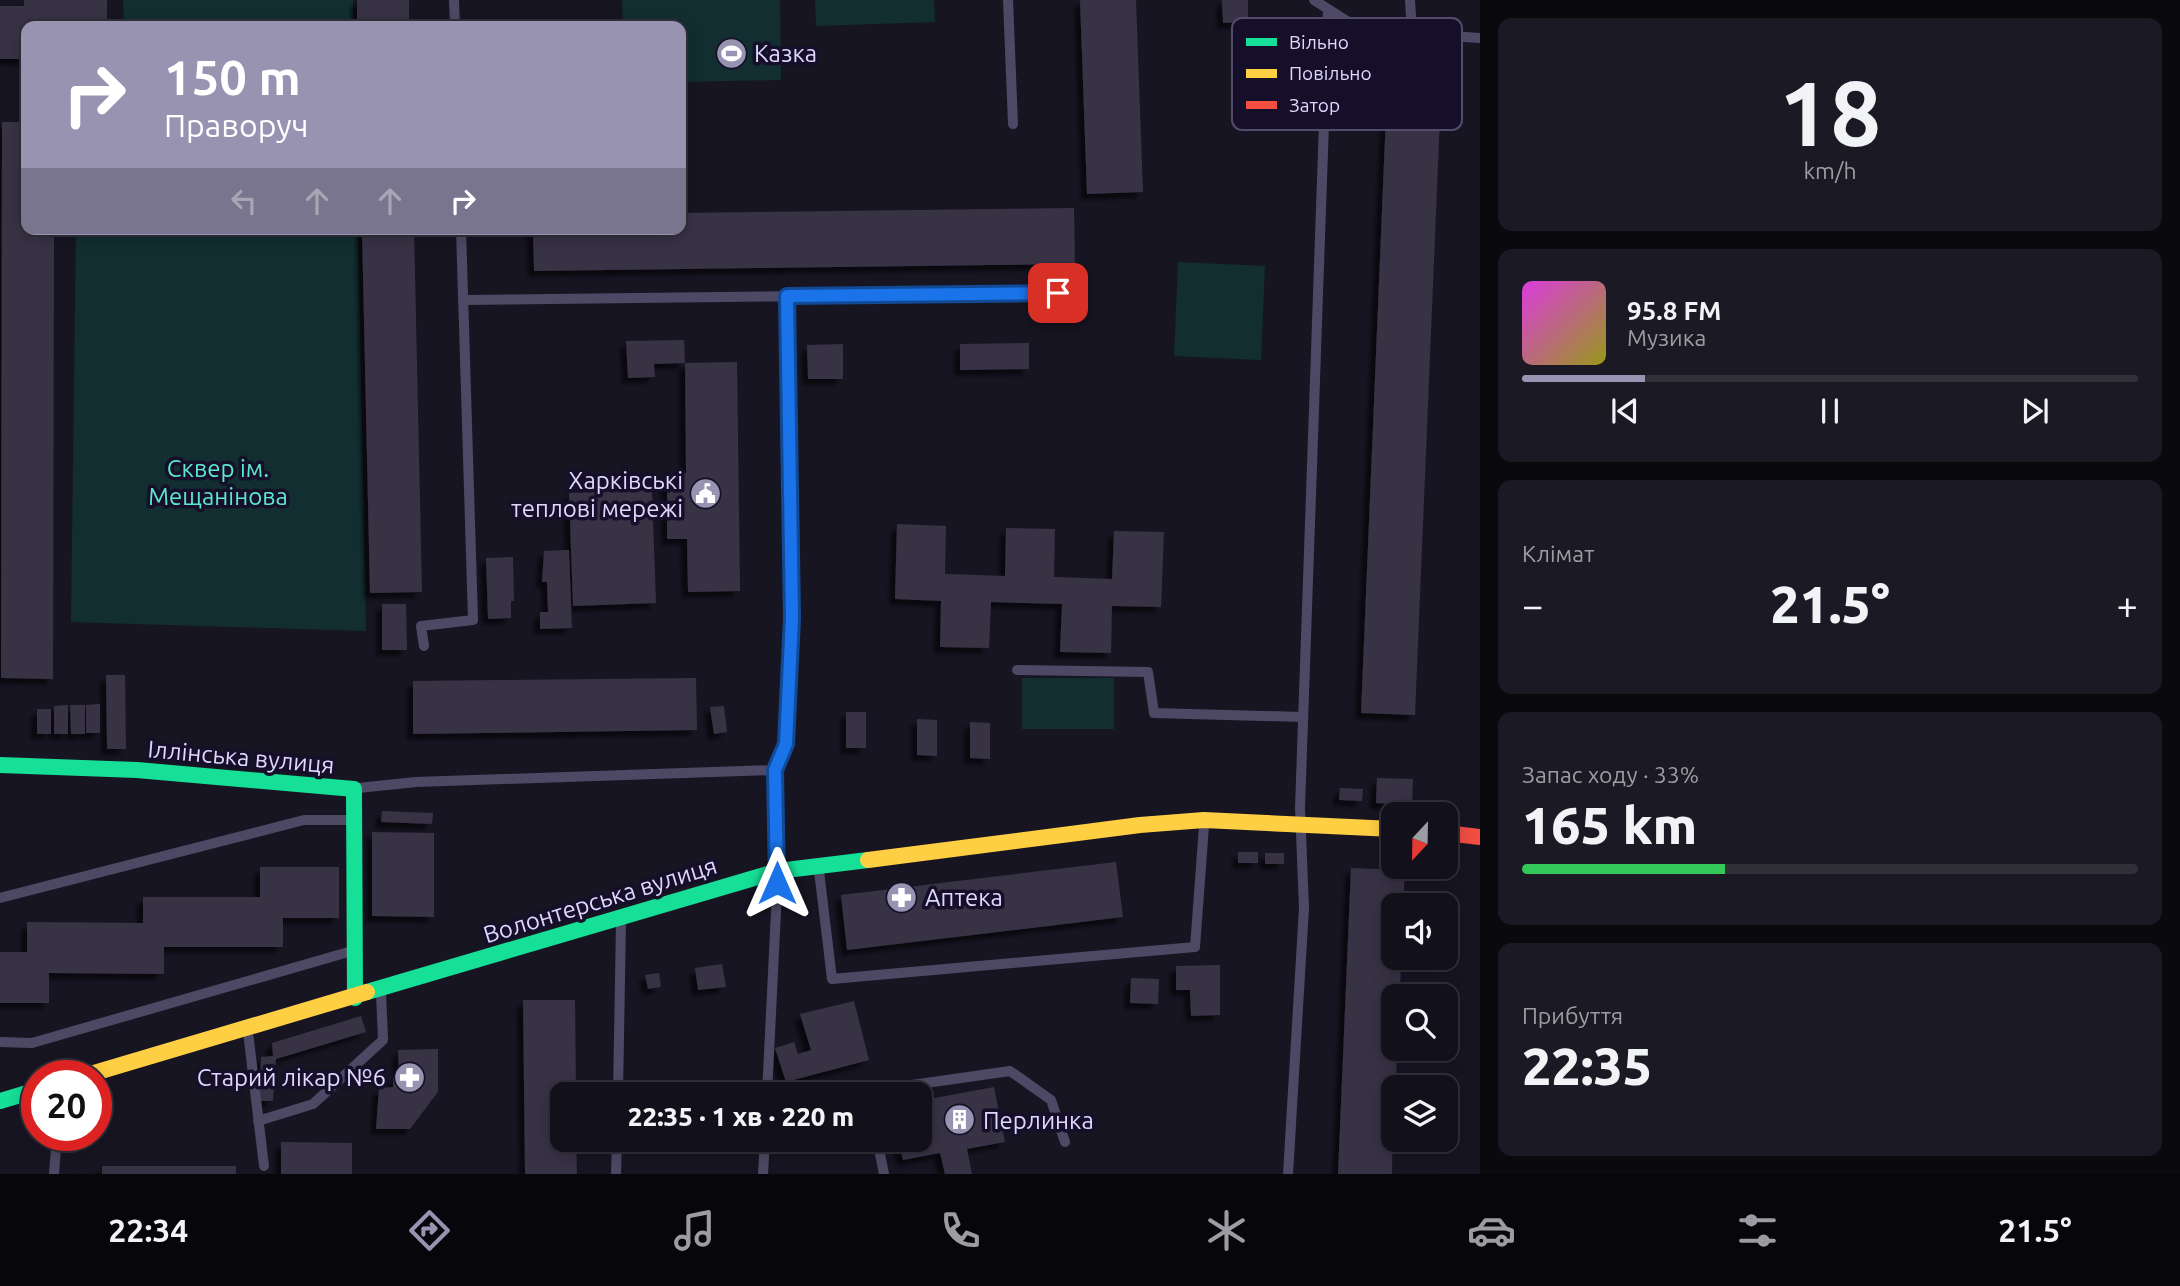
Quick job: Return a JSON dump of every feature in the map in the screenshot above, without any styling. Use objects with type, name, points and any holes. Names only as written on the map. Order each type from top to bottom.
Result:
[{"type":"main road","name":"Іллінська вулиця","points":[[0,765],[137,770],[354,789],[355,998]]},
{"type":"main road","name":"Волонтерська вулиця","points":[[112,1068],[778,871],[1140,825],[1204,820],[1381,828]]},
{"type":"main road","points":[[1458,834],[1480,836]]},
{"type":"main road","points":[[0,1101],[21,1095]]},
{"type":"lane","points":[[454,0],[455,21]]},
{"type":"lane","points":[[1008,0],[1013,124]]},
{"type":"lane","points":[[1314,0],[1343,18]]},
{"type":"lane","points":[[1410,0],[1411,18]]},
{"type":"lane","points":[[1328,9],[1328,18]]},
{"type":"lane","points":[[1462,37],[1480,38]]},
{"type":"lane","points":[[1288,1174],[1304,908],[1299,823],[1324,130]]},
{"type":"lane","points":[[424,646],[421,626],[473,620],[461,235]]},
{"type":"lane","points":[[463,300],[1058,293]]},
{"type":"lane","points":[[767,1082],[778,871],[775,770],[786,744],[792,618],[787,296]]},
{"type":"lane","points":[[1017,670],[1148,672],[1154,713],[1303,717]]},
{"type":"lane","points":[[354,789],[416,782],[775,770]]},
{"type":"lane","points":[[0,898],[304,820],[354,820]]},
{"type":"lane","points":[[818,864],[832,979],[1195,947],[1204,820]]},
{"type":"lane","points":[[618,1082],[621,917]]},
{"type":"lane","points":[[0,1042],[32,1043],[354,950]]},
{"type":"lane","points":[[258,1121],[313,1104],[383,1040],[381,990]]},
{"type":"lane","points":[[248,1029],[264,1166]]},
{"type":"lane","points":[[932,1083],[1010,1071],[1051,1100],[1065,1142]]},
{"type":"lane","points":[[54,1174],[56,1151]]},
{"type":"lane","points":[[616,1174],[617,1152]]},
{"type":"lane","points":[[763,1174],[764,1152]]},
{"type":"lane","points":[[880,1152],[884,1174]]},
{"type":"green space","points":[[123,0],[353,0],[354,21],[124,21]]},
{"type":"green space","name":"Казка","points":[[622,0],[780,0],[781,80],[686,82],[686,21],[623,21]]},
{"type":"green space","points":[[815,0],[934,0],[935,22],[816,26]]},
{"type":"green space","name":"Сквер ім. Мещанінова","points":[[76,235],[358,235],[366,631],[71,622]]},
{"type":"green space","points":[[1178,262],[1265,266],[1261,360],[1174,356]]},
{"type":"green space","points":[[1022,678],[1114,678],[1114,729],[1022,729]]},
{"type":"building","points":[[24,0],[107,0],[107,21],[21,21],[21,59],[0,59],[0,6],[24,6]]},
{"type":"building","points":[[357,0],[409,0],[409,21],[357,21]]},
{"type":"building","points":[[1080,0],[1136,0],[1143,192],[1087,194]]},
{"type":"building","points":[[1222,0],[1248,0],[1248,18],[1232,18],[1232,23],[1223,23]]},
{"type":"building","points":[[2,122],[21,122],[21,235],[54,235],[53,679],[1,678]]},
{"type":"building","points":[[1385,130],[1439,130],[1415,715],[1361,713]]},
{"type":"building","points":[[1074,208],[1075,264],[534,271],[533,235],[686,235],[686,213]]},
{"type":"building","points":[[362,235],[414,235],[422,592],[370,593]]},
{"type":"building","points":[[684,340],[685,363],[654,364],[655,377],[628,378],[626,341]]},
{"type":"building","points":[[1029,343],[1029,369],[960,370],[960,344]]},
{"type":"building","points":[[843,344],[843,379],[808,379],[807,345]]},
{"type":"building","points":[[737,362],[740,591],[688,592],[687,539],[667,539],[667,473],[686,473],[685,363]]},
{"type":"building","points":[[652,490],[656,603],[573,606],[569,493]]},
{"type":"building","points":[[897,524],[946,526],[945,574],[1005,576],[1006,528],[1055,529],[1054,577],[1112,579],[1114,531],[1164,532],[1161,607],[1112,606],[1111,653],[1060,652],[1062,604],[991,602],[989,648],[940,647],[941,601],[895,599]]},
{"type":"building","points":[[569,550],[572,628],[540,629],[540,612],[548,612],[547,582],[542,582],[544,551]]},
{"type":"building","points":[[513,557],[514,601],[511,601],[511,618],[488,619],[486,558]]},
{"type":"building","points":[[382,604],[406,604],[407,650],[382,650]]},
{"type":"building","points":[[106,675],[125,675],[126,749],[107,749]]},
{"type":"building","points":[[696,678],[697,730],[413,734],[413,681]]},
{"type":"building","points":[[100,704],[100,733],[86,733],[86,705]]},
{"type":"building","points":[[68,705],[68,734],[54,734],[54,706]]},
{"type":"building","points":[[70,705],[85,705],[85,734],[71,734]]},
{"type":"building","points":[[724,706],[727,732],[714,734],[710,707]]},
{"type":"building","points":[[37,709],[51,709],[51,734],[37,734]]},
{"type":"building","points":[[846,712],[866,712],[866,748],[846,748]]},
{"type":"building","points":[[917,719],[937,720],[937,756],[917,755]]},
{"type":"building","points":[[970,722],[990,723],[990,759],[970,758]]},
{"type":"building","points":[[1377,778],[1413,779],[1412,802],[1376,803]]},
{"type":"building","points":[[1340,788],[1363,789],[1362,801],[1339,800]]},
{"type":"building","points":[[382,811],[433,813],[432,824],[381,822]]},
{"type":"building","points":[[372,832],[434,833],[434,917],[372,916]]},
{"type":"building","points":[[1238,852],[1258,852],[1258,863],[1238,863]]},
{"type":"building","points":[[1265,853],[1284,853],[1284,864],[1265,864]]},
{"type":"building","points":[[1116,862],[1123,917],[847,950],[841,895]]},
{"type":"building","points":[[260,867],[339,867],[339,918],[283,918],[283,947],[164,947],[164,974],[49,973],[49,1003],[0,1003],[0,952],[27,952],[27,922],[143,923],[143,897],[260,897]]},
{"type":"building","points":[[1351,868],[1381,869],[1381,879],[1404,879],[1404,893],[1381,893],[1381,970],[1401,970],[1400,984],[1381,984],[1381,1061],[1397,1061],[1396,1075],[1381,1075],[1381,1152],[1392,1152],[1392,1174],[1338,1174]]},
{"type":"building","points":[[722,964],[726,987],[698,990],[695,968]]},
{"type":"building","points":[[1220,965],[1220,1015],[1191,1016],[1190,990],[1176,990],[1176,966]]},
{"type":"building","points":[[659,973],[661,987],[648,989],[645,975]]},
{"type":"building","points":[[1131,978],[1159,979],[1158,1004],[1130,1003]]},
{"type":"building","points":[[523,1000],[575,1000],[576,1082],[550,1082],[550,1152],[576,1152],[577,1174],[525,1174]]},
{"type":"building","points":[[854,1001],[869,1060],[786,1082],[775,1048],[794,1042],[798,1054],[811,1050],[800,1014]]},
{"type":"building","points":[[361,1016],[366,1032],[276,1059],[273,1101],[259,1101],[261,1057],[273,1056],[272,1043]]},
{"type":"building","points":[[438,1049],[438,1092],[410,1129],[376,1129],[379,1088],[393,1087],[393,1078],[399,1078],[398,1050]]},
{"type":"building","name":"Перлинка","points":[[994,1087],[1005,1142],[967,1149],[972,1174],[945,1174],[940,1153],[903,1160],[901,1152],[932,1152],[932,1099]]},
{"type":"building","points":[[281,1142],[352,1143],[352,1174],[281,1174]]},
{"type":"building","points":[[102,1166],[236,1166],[236,1174],[102,1174]]},
{"type":"traffic: fast","points":[[0,765],[137,770],[354,789],[355,998]]},
{"type":"traffic: fast","points":[[367,992],[778,871],[868,860]]},
{"type":"traffic: fast","points":[[0,1101],[21,1095]]},
{"type":"traffic: slow","points":[[868,860],[1140,825],[1204,820],[1381,828]]},
{"type":"traffic: slow","points":[[112,1068],[367,992]]},
{"type":"traffic: jam","points":[[1458,834],[1480,837]]},
{"type":"place","name":"Казка","points":[[731,53]]},
{"type":"place","name":"Харківські теплові мережі","points":[[706,494]]},
{"type":"place","name":"Аптека","points":[[902,897]]},
{"type":"place","name":"Старий лікар №6","points":[[409,1077]]},
{"type":"place","name":"Перлинка","points":[[960,1120]]},
{"type":"route","points":[[777,883],[775,770],[786,744],[792,618],[787,296],[1058,293]]}]
